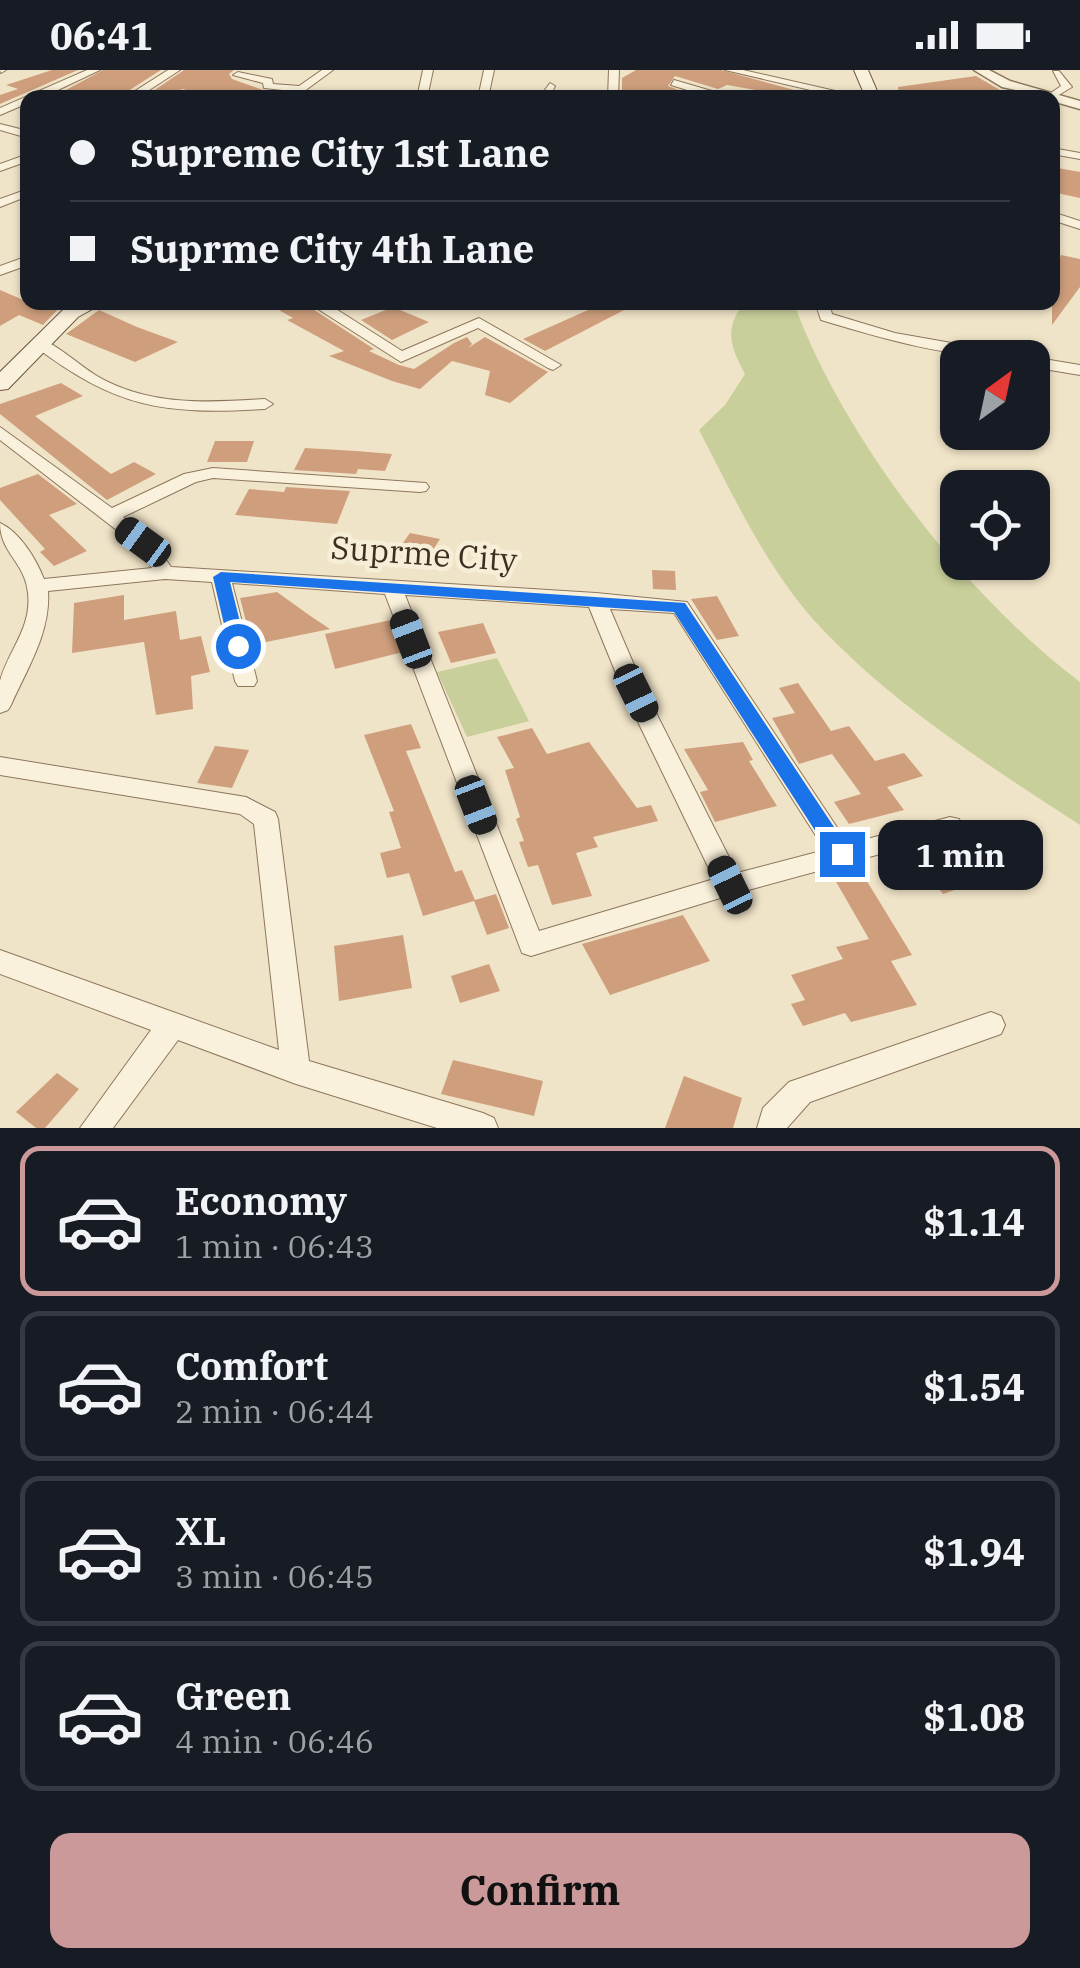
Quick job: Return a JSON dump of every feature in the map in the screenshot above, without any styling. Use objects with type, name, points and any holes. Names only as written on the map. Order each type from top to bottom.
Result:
[{"type":"main road","points":[[0,384],[38,342],[78,310]]},
{"type":"street","points":[[48,90],[95,70]]},
{"type":"street","points":[[143,90],[175,70]]},
{"type":"street","points":[[238,75],[269,80],[268,86],[300,90],[328,70]]},
{"type":"street","points":[[730,70],[824,90]]},
{"type":"street","points":[[980,70],[1028,90]]},
{"type":"street","points":[[1056,72],[1067,87],[1060,91]]},
{"type":"street","points":[[674,83],[698,90]]},
{"type":"street","points":[[548,90],[550,86]]},
{"type":"street","points":[[327,310],[401,357],[479,322],[553,365]]},
{"type":"street","points":[[824,310],[826,317],[876,332],[940,345]]},
{"type":"street","points":[[38,342],[80,376],[156,407],[265,404]]},
{"type":"street","points":[[1050,365],[1080,370]]},
{"type":"street","points":[[0,432],[143,542],[164,573]]},
{"type":"street","points":[[108,516],[190,478],[213,474],[420,486]]},
{"type":"street","points":[[0,528],[27,556],[40,586],[39,615],[0,705]]},
{"type":"street","name":"Suprme City","points":[[40,586],[164,573],[680,607],[842,854]]},
{"type":"street","points":[[221,577],[246,682]]},
{"type":"street","points":[[392,587],[531,945],[730,885],[950,826]]},
{"type":"street","points":[[596,599],[636,693],[730,885]]},
{"type":"street","points":[[0,766],[246,806],[266,819],[296,1070]]},
{"type":"street","points":[[0,962],[296,1070],[483,1128]]},
{"type":"street","points":[[772,1128],[774,1118],[800,1092],[990,1025]]},
{"type":"street","points":[[95,1128],[172,1026]]},
{"type":"green space","points":[[739,310],[796,310],[846,412],[878,463],[940,546],[940,580],[970,580],[1037,647],[1080,682],[1080,825],[980,759],[882,685],[824,631],[786,585],[699,430],[725,405],[745,374],[731,338]]},
{"type":"green space","points":[[497,658],[529,721],[467,737],[437,672]]},
{"type":"building","points":[[52,70],[78,70],[32,90],[20,90],[20,95],[0,104],[0,95],[18,89],[6,85]]},
{"type":"building","points":[[103,70],[161,70],[130,90],[66,90]]},
{"type":"building","points":[[184,70],[234,70],[229,74],[232,79],[263,90],[182,89],[155,90]]},
{"type":"building","points":[[636,70],[721,70],[794,90],[727,85],[718,89],[675,76],[668,86],[679,90],[622,90],[622,78]]},
{"type":"building","points":[[976,76],[1000,90],[898,90],[898,87]]},
{"type":"building","points":[[1060,168],[1080,172],[1080,198],[1060,194]]},
{"type":"building","points":[[1060,258],[1080,259],[1080,287],[1052,325],[1052,310],[1060,310]]},
{"type":"building","points":[[0,290],[20,299],[20,310],[57,310],[43,325],[19,315],[0,326]]},
{"type":"building","points":[[99,310],[178,342],[135,362],[66,334]]},
{"type":"building","points":[[279,310],[314,310],[374,349],[369,351],[414,369],[467,337],[472,344],[468,348],[485,337],[548,372],[510,403],[485,395],[490,371],[452,361],[420,389],[329,356],[344,351],[287,320],[293,318]]},
{"type":"building","points":[[386,310],[400,310],[429,322],[392,340],[361,320]]},
{"type":"building","points":[[588,310],[624,310],[545,351],[523,339]]},
{"type":"building","points":[[61,383],[83,396],[35,416],[111,474],[134,462],[156,474],[107,500],[0,414],[0,404]]},
{"type":"building","points":[[215,441],[254,441],[247,462],[207,462]]},
{"type":"building","points":[[305,448],[392,454],[385,471],[358,469],[356,474],[294,470]]},
{"type":"building","points":[[38,474],[77,504],[49,515],[87,551],[54,566],[40,552],[45,549],[0,500],[0,488]]},
{"type":"building","points":[[286,487],[350,491],[337,524],[235,515],[249,489],[284,492]]},
{"type":"building","points":[[410,533],[440,539],[426,561],[395,554]]},
{"type":"building","points":[[652,570],[675,571],[676,590],[653,589]]},
{"type":"building","points":[[277,592],[330,629],[252,645],[240,598]]},
{"type":"building","points":[[124,595],[124,620],[176,611],[180,640],[201,636],[210,672],[191,676],[193,709],[156,715],[144,642],[72,653],[74,603]]},
{"type":"building","points":[[717,596],[739,636],[717,640],[691,599]]},
{"type":"building","points":[[391,620],[403,652],[335,669],[325,634]]},
{"type":"building","points":[[483,623],[496,653],[451,663],[438,632]]},
{"type":"building","points":[[798,683],[831,731],[849,726],[875,761],[904,753],[923,776],[887,787],[904,810],[849,824],[834,802],[861,794],[832,754],[799,764],[772,718],[795,713],[779,688]]},
{"type":"building","points":[[411,724],[421,748],[406,751],[455,872],[462,870],[475,900],[496,894],[509,928],[487,935],[474,901],[423,916],[409,873],[387,878],[380,853],[401,848],[389,812],[394,811],[364,735]]},
{"type":"building","points":[[532,728],[547,754],[589,742],[637,808],[651,805],[658,821],[593,837],[598,847],[576,853],[592,896],[552,905],[538,865],[528,867],[519,842],[524,841],[516,819],[520,817],[505,770],[514,768],[497,737]]},
{"type":"building","points":[[743,742],[753,760],[749,761],[777,806],[715,822],[700,792],[708,790],[684,749]]},
{"type":"building","points":[[215,746],[249,750],[232,788],[197,783]]},
{"type":"building","points":[[945,840],[978,882],[943,894],[910,850]]},
{"type":"building","points":[[862,873],[912,955],[891,961],[917,1005],[851,1022],[845,1013],[803,1026],[791,1004],[805,1000],[791,975],[843,959],[836,947],[869,939],[835,880]]},
{"type":"building","points":[[683,915],[710,961],[610,995],[582,944]]},
{"type":"building","points":[[403,935],[412,988],[339,1001],[334,946]]},
{"type":"building","points":[[489,964],[500,991],[460,1003],[451,976]]},
{"type":"building","points":[[453,1060],[543,1081],[534,1116],[441,1094]]},
{"type":"building","points":[[57,1073],[79,1089],[45,1128],[36,1128],[16,1112]]},
{"type":"building","points":[[684,1076],[742,1098],[733,1128],[665,1128]]},
{"type":"route","points":[[238,646],[221,577],[680,607],[842,854]]}]
